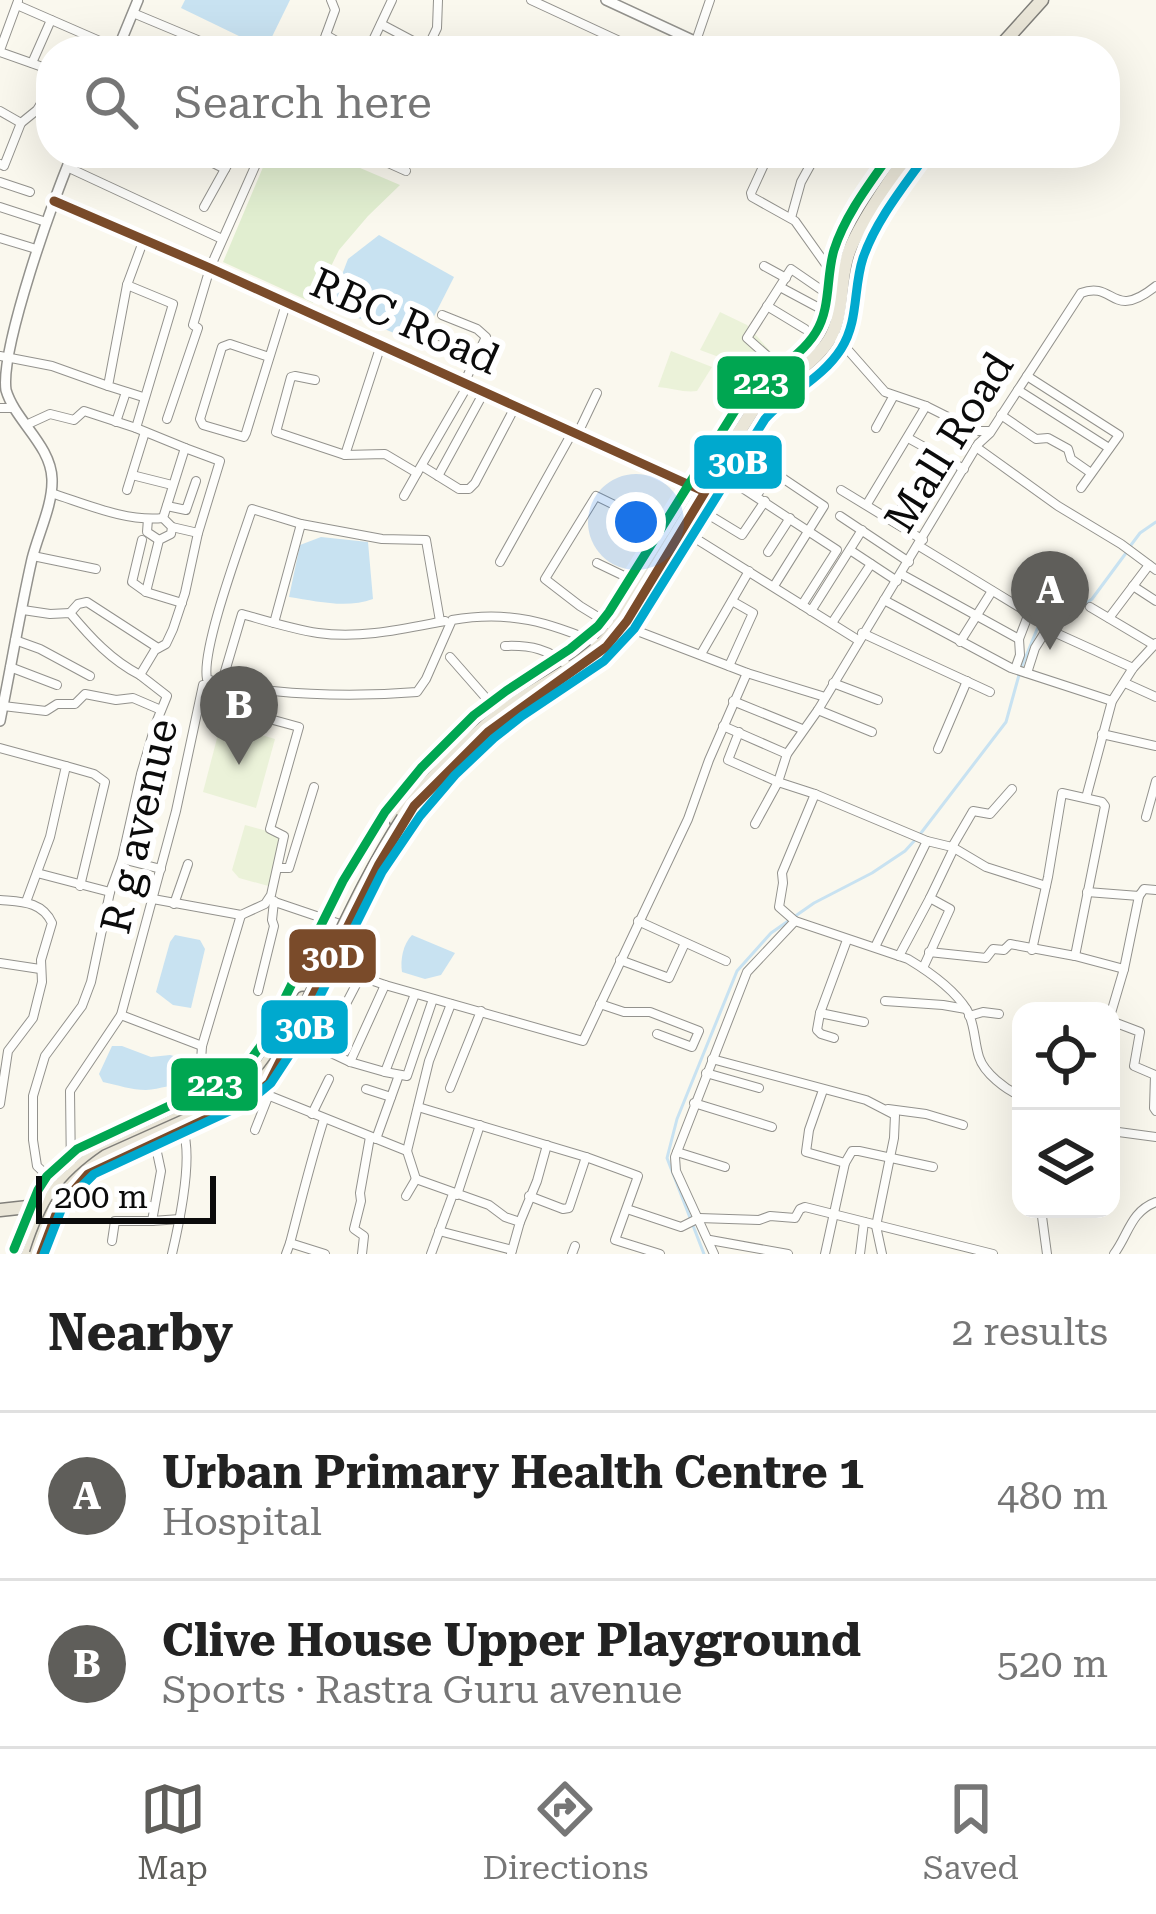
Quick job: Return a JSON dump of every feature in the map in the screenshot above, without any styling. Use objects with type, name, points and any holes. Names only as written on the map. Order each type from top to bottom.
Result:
[{"type":"main road","points":[[1010,36],[1042,0]]},
{"type":"main road","points":[[1021,36],[1052,0]]},
{"type":"main road","points":[[419,797],[488,732],[604,646],[619,628],[761,399],[836,335],[853,242],[900,168]]},
{"type":"main road","points":[[619,628],[703,491],[764,405],[829,352],[845,317],[857,250],[901,168]]},
{"type":"main road","points":[[258,1091],[262,1071],[366,870],[406,813],[500,714],[604,646]]},
{"type":"main road","points":[[35,1254],[58,1186],[258,1091],[275,1075],[406,813]]},
{"type":"main road","points":[[35,1254],[55,1205],[86,1169],[247,1093],[265,1078],[406,813]]},
{"type":"main road","points":[[0,1210],[52,1207],[99,1153],[208,1104],[258,1091]]},
{"type":"street","points":[[123,36],[137,0]]},
{"type":"street","points":[[326,35],[335,10],[331,0]]},
{"type":"street","points":[[375,36],[392,0]]},
{"type":"street","points":[[433,36],[438,0]]},
{"type":"street","points":[[531,0],[609,36]]},
{"type":"street","points":[[606,0],[685,36]]},
{"type":"street","points":[[698,36],[710,0]]},
{"type":"street","points":[[36,64],[0,51],[18,3],[86,36]]},
{"type":"street","points":[[133,13],[188,36]]},
{"type":"street","points":[[44,36],[51,20]]},
{"type":"street","points":[[380,24],[402,36]]},
{"type":"street","points":[[32,63],[36,54]]},
{"type":"street","points":[[0,111],[21,123]]},
{"type":"street","points":[[0,164],[4,166],[21,123],[36,111]]},
{"type":"street","points":[[0,142],[10,147]]},
{"type":"street","points":[[67,168],[36,248],[4,356],[4,381],[13,408],[52,474],[7,665],[1,711],[46,711],[57,704],[75,704],[85,694],[133,698],[161,710]]},
{"type":"street","points":[[69,168],[222,239]]},
{"type":"street","points":[[167,419],[198,328],[193,325],[210,268],[255,168]]},
{"type":"street","points":[[399,168],[406,171]]},
{"type":"street","points":[[762,168],[752,197],[790,218],[827,266],[843,277]]},
{"type":"street","points":[[790,218],[809,168]]},
{"type":"street","points":[[204,207],[225,169]]},
{"type":"street","points":[[0,182],[29,193]]},
{"type":"street","points":[[54,201],[210,268]]},
{"type":"street","points":[[0,207],[46,222]]},
{"type":"street","points":[[0,238],[36,248]]},
{"type":"street","points":[[107,386],[127,285],[144,239]]},
{"type":"street","points":[[764,266],[783,283],[839,310]]},
{"type":"street","name":"RBC Road","points":[[210,268],[703,491]]},
{"type":"street","points":[[791,376],[747,338],[791,269],[839,310]]},
{"type":"street","points":[[127,285],[173,304],[143,398],[127,490]]},
{"type":"street","name":"Mall Road","points":[[754,824],[802,729],[818,710],[977,446],[1083,291],[1093,289],[1133,302],[1156,286]]},
{"type":"street","points":[[269,358],[230,344],[223,347],[200,419],[203,425],[244,437],[269,358],[286,304]]},
{"type":"street","points":[[767,306],[805,329]]},
{"type":"street","points":[[404,496],[486,341],[485,334],[442,314]]},
{"type":"street","points":[[434,333],[479,354]]},
{"type":"street","points":[[836,335],[876,385],[893,397],[926,406],[976,431],[991,431]]},
{"type":"street","points":[[345,455],[381,345]]},
{"type":"street","points":[[4,356],[52,366],[143,398]]},
{"type":"street","points":[[1027,376],[1119,435],[1081,488]]},
{"type":"street","points":[[315,380],[291,377],[276,432],[345,455],[385,454],[466,490],[472,487],[515,407]]},
{"type":"street","points":[[1018,390],[1109,448]]},
{"type":"street","points":[[116,422],[126,392]]},
{"type":"street","points":[[437,476],[484,392]]},
{"type":"street","points":[[500,562],[597,393]]},
{"type":"street","points":[[876,428],[893,397]]},
{"type":"street","points":[[867,504],[926,406]]},
{"type":"street","points":[[0,408],[13,408]]},
{"type":"street","points":[[26,425],[50,414],[74,420],[84,411],[220,461],[182,603],[166,644],[158,648],[140,676]]},
{"type":"street","points":[[1001,415],[1036,439],[1048,438],[1067,449],[1070,458],[1091,473]]},
{"type":"street","points":[[976,431],[977,446],[1153,567],[1109,618]]},
{"type":"street","points":[[908,438],[964,469]]},
{"type":"street","points":[[735,446],[824,506],[774,586]]},
{"type":"street","points":[[163,518],[185,448]]},
{"type":"street","points":[[893,520],[935,453]]},
{"type":"street","points":[[696,507],[742,535],[772,471]]},
{"type":"street","points":[[718,472],[836,550],[807,608]]},
{"type":"street","points":[[132,475],[172,485]]},
{"type":"street","points":[[167,506],[186,510],[196,481]]},
{"type":"street","points":[[582,489],[678,532],[860,637],[990,692]]},
{"type":"street","points":[[842,490],[1029,613],[1013,669]]},
{"type":"street","points":[[51,493],[129,516],[163,518],[172,527],[198,533]]},
{"type":"street","points":[[545,579],[596,496]]},
{"type":"street","points":[[440,621],[426,540],[382,538],[301,524],[252,509],[205,672],[207,679],[221,685],[313,696],[417,692],[452,620]]},
{"type":"street","points":[[840,516],[909,562]]},
{"type":"street","points":[[767,552],[791,518]]},
{"type":"street","points":[[148,519],[147,532],[159,540]]},
{"type":"street","points":[[274,623],[301,524]]},
{"type":"street","points":[[146,592],[159,540],[171,534],[172,527]]},
{"type":"street","points":[[807,608],[862,530]]},
{"type":"street","points":[[142,540],[132,582],[146,592],[182,603]]},
{"type":"street","points":[[850,550],[1019,639]]},
{"type":"street","points":[[33,556],[96,569]]},
{"type":"street","points":[[597,562],[643,585]]},
{"type":"street","points":[[832,623],[871,564]]},
{"type":"street","points":[[701,654],[749,571]]},
{"type":"street","points":[[534,573],[619,628],[826,697]]},
{"type":"street","points":[[1133,586],[1156,601]]},
{"type":"street","points":[[960,642],[992,591]]},
{"type":"street","points":[[884,600],[1013,669],[1112,701]]},
{"type":"street","points":[[729,665],[753,614],[732,601]]},
{"type":"street","points":[[22,610],[70,613],[87,602],[158,648]]},
{"type":"street","points":[[1087,798],[1112,701],[1132,668],[1155,644],[1090,607]]},
{"type":"street","points":[[58,1186],[37,1166],[33,1096],[45,1056],[82,1006],[91,982],[141,774],[167,696],[121,666],[70,613]]},
{"type":"street","points":[[221,685],[242,614],[317,633],[351,634],[488,615],[532,619],[604,646]]},
{"type":"street","points":[[1028,673],[1047,629],[1132,668]]},
{"type":"street","points":[[15,640],[90,676]]},
{"type":"street","points":[[505,646],[537,648],[557,656],[569,668]]},
{"type":"street","points":[[449,657],[500,714]]},
{"type":"street","points":[[7,665],[57,685]]},
{"type":"street","points":[[330,966],[583,1041],[688,819],[747,673]]},
{"type":"street","points":[[938,749],[967,681]]},
{"type":"street","points":[[833,682],[878,700]]},
{"type":"street","points":[[1125,683],[1156,697]]},
{"type":"street","name":"R g avenue","points":[[75,1178],[70,1091],[121,1015],[132,982],[203,685]]},
{"type":"street","points":[[200,700],[299,727],[270,829],[284,836],[271,900],[274,926],[258,991]]},
{"type":"street","points":[[733,701],[802,729]]},
{"type":"street","points":[[818,710],[872,732]]},
{"type":"street","points":[[723,726],[787,754]]},
{"type":"street","points":[[739,732],[728,760],[953,848],[986,867],[1046,886]]},
{"type":"street","points":[[1102,734],[1156,746]]},
{"type":"street","points":[[0,748],[94,774],[105,782],[80,886]]},
{"type":"street","points":[[26,902],[50,837],[66,766]]},
{"type":"street","points":[[1146,817],[1156,781]]},
{"type":"street","points":[[278,868],[289,868],[314,787]]},
{"type":"street","points":[[899,956],[974,811],[990,814],[1012,789]]},
{"type":"street","points":[[1032,950],[1062,793],[1105,806],[1075,956]]},
{"type":"street","points":[[815,794],[782,872],[779,907],[791,918],[923,968],[968,1012],[981,1064],[1012,1092]]},
{"type":"street","points":[[875,947],[924,840]]},
{"type":"street","points":[[122,859],[161,869]]},
{"type":"street","points":[[174,904],[188,864]]},
{"type":"street","points":[[37,873],[110,892]]},
{"type":"street","points":[[1115,1002],[1139,896],[1144,889],[1156,890]]},
{"type":"street","points":[[1087,892],[1139,896]]},
{"type":"street","points":[[923,968],[950,908],[930,898]]},
{"type":"street","points":[[153,899],[241,915],[271,900]]},
{"type":"street","points":[[0,900],[41,907],[52,922],[33,1018],[8,1051],[0,1104]]},
{"type":"street","points":[[271,900],[340,924]]},
{"type":"street","points":[[208,1104],[200,1076],[202,1046],[241,915]]},
{"type":"street","points":[[714,1254],[693,1221],[676,1171],[676,1152],[747,972],[791,918]]},
{"type":"street","points":[[638,921],[726,961]]},
{"type":"street","points":[[834,1038],[817,1030],[847,940]]},
{"type":"street","points":[[620,959],[669,978],[685,943]]},
{"type":"street","points":[[929,952],[986,958],[993,949],[1004,950],[1010,944],[1124,969]]},
{"type":"street","points":[[0,963],[40,969]]},
{"type":"street","points":[[322,1050],[359,977]]},
{"type":"street","points":[[350,1062],[385,986]]},
{"type":"street","points":[[385,1072],[416,994]]},
{"type":"street","points":[[295,1036],[350,1062],[407,1076],[434,999]]},
{"type":"street","points":[[885,1001],[999,1014]]},
{"type":"street","points":[[406,1196],[416,1179],[407,1151],[429,1061],[452,1004]]},
{"type":"street","points":[[600,1004],[624,1012],[650,1012],[699,1031],[692,1047],[657,1034]]},
{"type":"street","points":[[450,1088],[481,1011]]},
{"type":"street","points":[[820,1013],[864,1022]]},
{"type":"street","points":[[121,1015],[202,1046]]},
{"type":"street","points":[[1120,1022],[1140,1032],[1134,1066],[1155,1075],[1156,1111]]},
{"type":"street","points":[[712,1059],[963,1125]]},
{"type":"street","points":[[706,1072],[759,1088]]},
{"type":"street","points":[[362,1254],[364,1236],[354,1229],[373,1138],[400,1075]]},
{"type":"street","points":[[312,1114],[329,1079]]},
{"type":"street","points":[[370,1090],[392,1097]]},
{"type":"street","points":[[823,1090],[806,1153],[845,1162]]},
{"type":"street","points":[[255,1130],[258,1091],[407,1151]]},
{"type":"street","points":[[694,1102],[772,1127]]},
{"type":"street","points":[[418,1107],[638,1176],[616,1240],[660,1254]]},
{"type":"street","points":[[883,1254],[876,1226],[896,1120],[887,1108]]},
{"type":"street","points":[[286,1254],[324,1119]]},
{"type":"street","points":[[431,1254],[480,1125]]},
{"type":"street","points":[[172,1254],[186,1155],[182,1129]]},
{"type":"street","points":[[1120,1132],[1156,1137]]},
{"type":"street","points":[[152,1221],[161,1171],[154,1141]]},
{"type":"street","points":[[440,1231],[512,1252],[547,1145]]},
{"type":"street","points":[[825,1254],[845,1162],[852,1151],[933,1167]]},
{"type":"street","points":[[676,1152],[725,1167]]},
{"type":"street","points":[[529,1196],[569,1208],[586,1157]]},
{"type":"street","points":[[416,1179],[489,1205],[520,1222]]},
{"type":"street","points":[[1114,1254],[1134,1216],[1156,1202]]},
{"type":"street","points":[[627,1209],[680,1227],[693,1221],[793,1219],[799,1206],[993,1254]]},
{"type":"street","points":[[1044,1218],[1051,1253]]},
{"type":"street","points":[[112,1241],[115,1221],[180,1219]]},
{"type":"street","points":[[860,1254],[863,1222]]},
{"type":"street","points":[[708,1239],[788,1254]]},
{"type":"street","points":[[290,1243],[325,1254]]},
{"type":"green space","points":[[263,168],[360,168],[400,185],[339,250],[313,303],[223,262]]},
{"type":"green space","points":[[720,312],[747,325],[785,368],[765,374],[700,350]]},
{"type":"green space","points":[[671,351],[712,367],[697,391],[658,387]]},
{"type":"green space","points":[[221,723],[275,739],[256,808],[203,792]]},
{"type":"green space","points":[[245,825],[282,835],[272,887],[239,878],[232,870]]},
{"type":"water","points":[[185,0],[290,0],[272,36],[239,36],[181,8]]},
{"type":"water","points":[[379,235],[454,277],[420,344],[330,306],[348,259]]},
{"type":"water","points":[[321,537],[368,542],[373,599],[342,604],[289,597],[300,545]]},
{"type":"water","points":[[175,935],[200,940],[205,949],[191,1008],[173,1005],[156,992]]},
{"type":"water","points":[[412,935],[455,953],[441,975],[425,979],[402,972],[403,952]]},
{"type":"water","points":[[112,1046],[151,1057],[170,1055],[193,1061],[189,1083],[146,1090],[103,1082],[99,1074]]},
{"type":"waterway","points":[[1131,545],[1156,522]]},
{"type":"waterway","points":[[1022,666],[1040,622],[1058,609],[1083,606],[1092,599],[1126,553]]},
{"type":"waterway","points":[[921,833],[1006,722],[1019,675]]},
{"type":"waterway","points":[[704,1254],[667,1158],[677,1119],[737,971],[771,933],[814,903],[872,873],[915,840]]},
{"type":"transit line","name":"223","points":[[14,1249],[38,1190],[77,1149],[233,1076],[249,1062],[343,881],[385,812],[474,715],[598,626],[741,401],[816,332],[839,237],[881,168]]},
{"type":"transit line","name":"30B","points":[[44,1254],[63,1205],[94,1174],[247,1103],[271,1083],[294,1048],[382,872],[420,816],[494,738],[604,661],[634,629],[765,419],[841,349],[851,327],[868,245],[917,168]]},
{"type":"transit line","name":"30D","points":[[41,1254],[58,1209],[88,1174],[249,1099],[269,1083],[379,864],[414,806],[488,732],[606,647],[627,621],[705,492],[54,201]]},
{"type":"place","name":"Urban Primary Health Centre 1","points":[[1050,650]]},
{"type":"place","name":"Clive House Upper Playground","points":[[239,765]]}]
